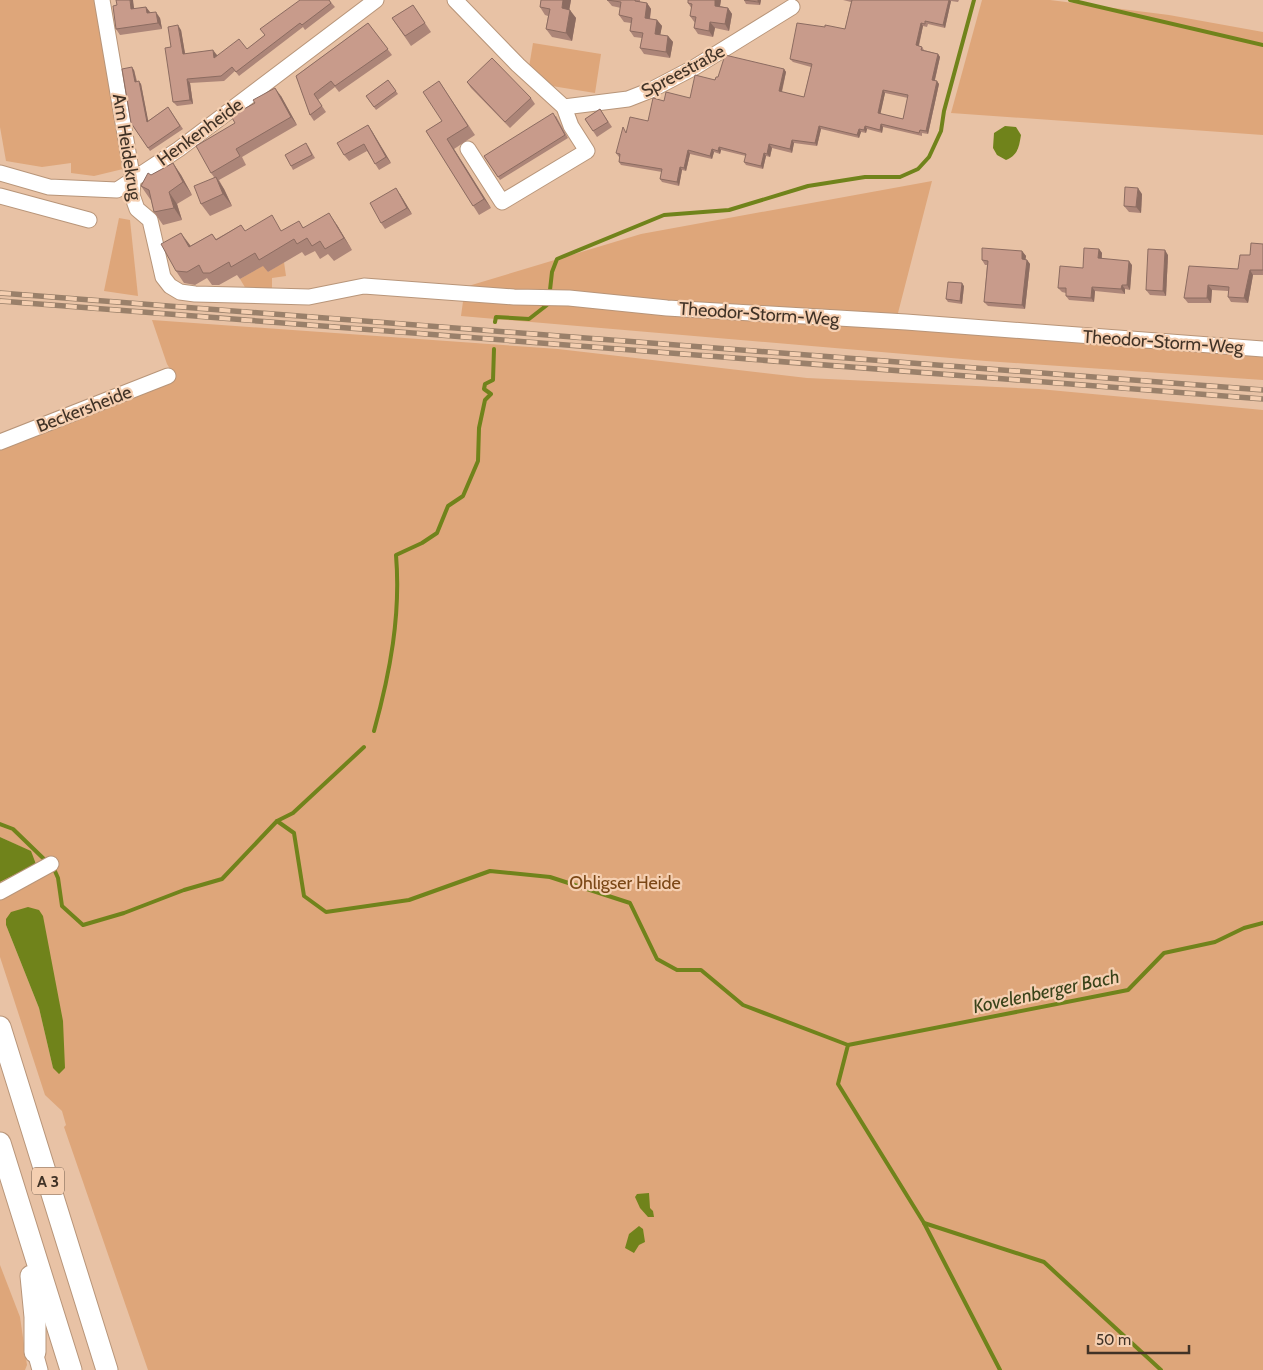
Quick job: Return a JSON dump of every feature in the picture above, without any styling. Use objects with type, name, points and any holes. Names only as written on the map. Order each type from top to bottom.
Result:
[{"type":"highway","name":"A 3","points":[[0,1027],[107,1370]]},
{"type":"highway","name":"A 3","points":[[0,1143],[71,1370]]},
{"type":"highway","points":[[12,1180],[29,1257],[37,1361]]},
{"type":"highway","points":[[90,1314],[118,1370]]},
{"type":"street","name":"Am Heidekrug","points":[[102,0],[133,180],[132,195],[137,210],[150,220],[164,277],[170,286],[180,292],[257,296]]},
{"type":"street","name":"Henkenheide","points":[[0,173],[49,187],[117,190],[179,149],[376,0]]},
{"type":"street","points":[[455,0],[518,64],[564,107],[572,126],[587,151],[502,202],[468,149]]},
{"type":"street","name":"Spreestraße","points":[[564,107],[628,99],[651,90],[695,67],[792,7]]},
{"type":"street","points":[[0,196],[89,220]]},
{"type":"street","name":"Theodor-Storm-Weg","points":[[257,296],[309,297],[364,286],[514,297],[569,298],[667,308],[915,323],[1263,349]]},
{"type":"street","name":"Beckersheide","points":[[0,442],[168,376]]},
{"type":"street","points":[[0,892],[51,864]]},
{"type":"green space","points":[[0,0],[95,0],[123,169],[94,176],[71,173],[71,163],[42,167],[6,161],[0,127]]},
{"type":"green space","points":[[982,0],[1050,0],[1169,15],[1263,32],[1263,135],[951,113]]},
{"type":"green space","points":[[533,43],[601,54],[595,93],[552,86],[529,67]]},
{"type":"green space","points":[[932,181],[898,313],[898,328],[1263,357],[1263,380],[986,361],[461,316],[465,287],[641,234]]},
{"type":"green space","points":[[119,218],[130,220],[138,296],[104,291]]},
{"type":"green space","points":[[284,262],[286,276],[272,278],[272,290],[246,289],[240,279],[264,265],[268,272]]},
{"type":"green space","name":"Ohligser Heide","points":[[152,320],[558,349],[807,378],[1039,389],[1263,410],[1263,1370],[148,1370],[64,1127],[66,1125],[62,1111],[45,1095],[0,957],[0,882],[36,863],[30,851],[0,837],[0,446],[175,377],[167,364]],"holes":[[[6,919],[65,1068],[53,1068],[39,1008],[6,925]]]},
{"type":"green space","points":[[0,1265],[20,1317],[27,1365],[25,1370],[0,1370]]},
{"type":"shaded area","points":[[1005,126],[1016,127],[1021,135],[1019,147],[1006,160],[997,155],[993,148],[994,133]]},
{"type":"shaded area","points":[[0,837],[31,851],[36,864],[0,882]]},
{"type":"shaded area","points":[[28,907],[39,910],[43,916],[63,1021],[65,1068],[59,1074],[53,1068],[39,1008],[6,925],[6,919],[11,912]]},
{"type":"shaded area","points":[[649,1193],[650,1208],[653,1211],[654,1217],[648,1217],[640,1208],[635,1197],[637,1194]]},
{"type":"shaded area","points":[[639,1226],[643,1229],[645,1242],[639,1245],[634,1253],[625,1248],[629,1234]]},
{"type":"building","points":[[116,0],[130,0],[131,9],[146,7],[147,13],[156,12],[158,23],[116,29],[113,6],[117,5]]},
{"type":"building","points":[[300,0],[329,0],[331,3],[302,25],[300,23],[236,72],[232,67],[221,76],[187,79],[190,100],[173,102],[165,48],[171,47],[168,27],[178,25],[183,54],[213,50],[214,58],[239,39],[247,49],[265,35],[260,29]]},
{"type":"building","points":[[541,0],[563,0],[562,8],[570,10],[566,33],[546,29],[550,9],[540,7]]},
{"type":"building","points":[[607,0],[635,0],[647,3],[645,18],[657,20],[655,34],[668,36],[666,52],[640,48],[643,33],[630,31],[632,18],[619,15],[621,2]]},
{"type":"building","points":[[688,0],[715,0],[715,6],[728,8],[725,24],[710,22],[709,31],[694,28],[696,17],[690,16],[692,4],[688,3]]},
{"type":"building","points":[[852,0],[949,0],[943,25],[925,21],[925,24],[921,23],[916,45],[922,47],[921,50],[938,54],[932,80],[937,81],[926,131],[920,130],[919,133],[881,124],[880,130],[865,126],[864,130],[859,129],[857,135],[819,126],[815,143],[792,140],[790,149],[769,144],[767,154],[764,153],[761,166],[744,162],[746,154],[719,147],[718,151],[712,149],[710,156],[688,150],[684,168],[680,167],[677,182],[660,179],[662,169],[619,162],[620,154],[616,153],[623,127],[626,133],[630,117],[648,121],[653,98],[664,101],[666,92],[690,98],[695,75],[715,80],[718,77],[725,55],[784,69],[779,91],[804,97],[812,64],[790,59],[797,23],[845,29]],"holes":[[[883,90],[908,95],[903,119],[878,113]]]},
{"type":"building","points":[[413,5],[425,23],[405,36],[392,18]]},
{"type":"building","points":[[368,23],[388,49],[335,86],[331,81],[314,94],[322,106],[310,115],[296,76]]},
{"type":"building","points":[[492,58],[531,98],[505,122],[467,82]]},
{"type":"building","points":[[132,67],[135,82],[139,81],[147,122],[168,107],[180,126],[148,148],[131,123],[122,69]]},
{"type":"building","points":[[388,80],[396,91],[374,107],[366,96]]},
{"type":"building","points":[[439,81],[468,126],[447,139],[484,199],[473,206],[426,131],[442,121],[423,92]]},
{"type":"building","points":[[275,88],[291,117],[236,149],[240,156],[211,173],[196,146],[235,123],[231,116],[255,103],[253,100]]},
{"type":"building","points":[[600,109],[608,122],[593,131],[585,119]]},
{"type":"building","points":[[553,113],[565,135],[498,177],[484,156]]},
{"type":"building","points":[[368,125],[386,157],[375,164],[364,144],[344,155],[337,143]]},
{"type":"building","points":[[306,143],[312,155],[291,166],[285,155]]},
{"type":"building","points":[[173,163],[183,182],[169,192],[174,208],[154,212],[149,190],[141,186],[148,173],[151,175]]},
{"type":"building","points":[[216,177],[223,194],[201,204],[194,186]]},
{"type":"building","points":[[1125,187],[1138,188],[1136,207],[1124,206]]},
{"type":"building","points":[[396,188],[407,208],[381,223],[370,203]]},
{"type":"building","points":[[329,213],[344,238],[325,249],[320,241],[312,246],[307,238],[297,244],[294,239],[259,260],[255,253],[231,267],[229,262],[210,273],[203,273],[199,265],[187,272],[176,271],[161,244],[181,233],[189,247],[212,234],[216,240],[241,225],[245,231],[272,215],[281,231],[299,221],[303,228]]},
{"type":"building","points":[[1251,243],[1263,244],[1263,270],[1250,270],[1244,298],[1228,297],[1229,287],[1208,285],[1207,298],[1184,298],[1189,266],[1238,269],[1240,255],[1250,255]]},
{"type":"building","points":[[982,248],[1022,251],[1022,259],[1027,260],[1022,305],[984,302],[988,261],[982,260]]},
{"type":"building","points":[[1084,248],[1099,249],[1098,258],[1129,261],[1127,285],[1122,285],[1121,289],[1092,287],[1091,298],[1066,296],[1066,288],[1058,288],[1060,266],[1083,268]]},
{"type":"building","points":[[1148,249],[1165,250],[1163,291],[1146,290]]},
{"type":"building","points":[[948,282],[962,283],[960,301],[946,299]]},
{"type":"waterway","points":[[550,290],[552,272],[557,259],[664,215],[729,210],[808,186],[865,177],[900,177],[918,169],[929,157],[941,131],[944,111],[974,0]]},
{"type":"waterway","points":[[1070,0],[1263,45]]},
{"type":"waterway","points":[[495,322],[496,317],[529,319],[547,305]]},
{"type":"waterway","points":[[374,731],[393,644],[397,600],[396,555],[422,543],[437,533],[448,506],[463,496],[478,461],[479,428],[485,400],[491,394],[484,389],[485,384],[493,380],[494,349]]},
{"type":"waterway","points":[[54,869],[58,878],[62,906],[83,925],[222,879],[277,821],[293,813],[364,747]]},
{"type":"waterway","points":[[277,821],[294,833],[304,896],[326,912],[409,900],[490,871],[550,877],[630,903],[657,959],[677,970],[701,970],[743,1005],[848,1045],[838,1084],[924,1223],[1000,1370]]},
{"type":"waterway","points":[[0,824],[13,829],[45,860]]},
{"type":"waterway","name":"Kovelenberger Bach","points":[[848,1045],[1128,990],[1164,953],[1215,942],[1244,928],[1263,923]]},
{"type":"waterway","points":[[924,1223],[1044,1262],[1161,1370]]},
{"type":"railway","points":[[0,293],[1263,390]]},
{"type":"railway","points":[[0,301],[1263,399]]}]
